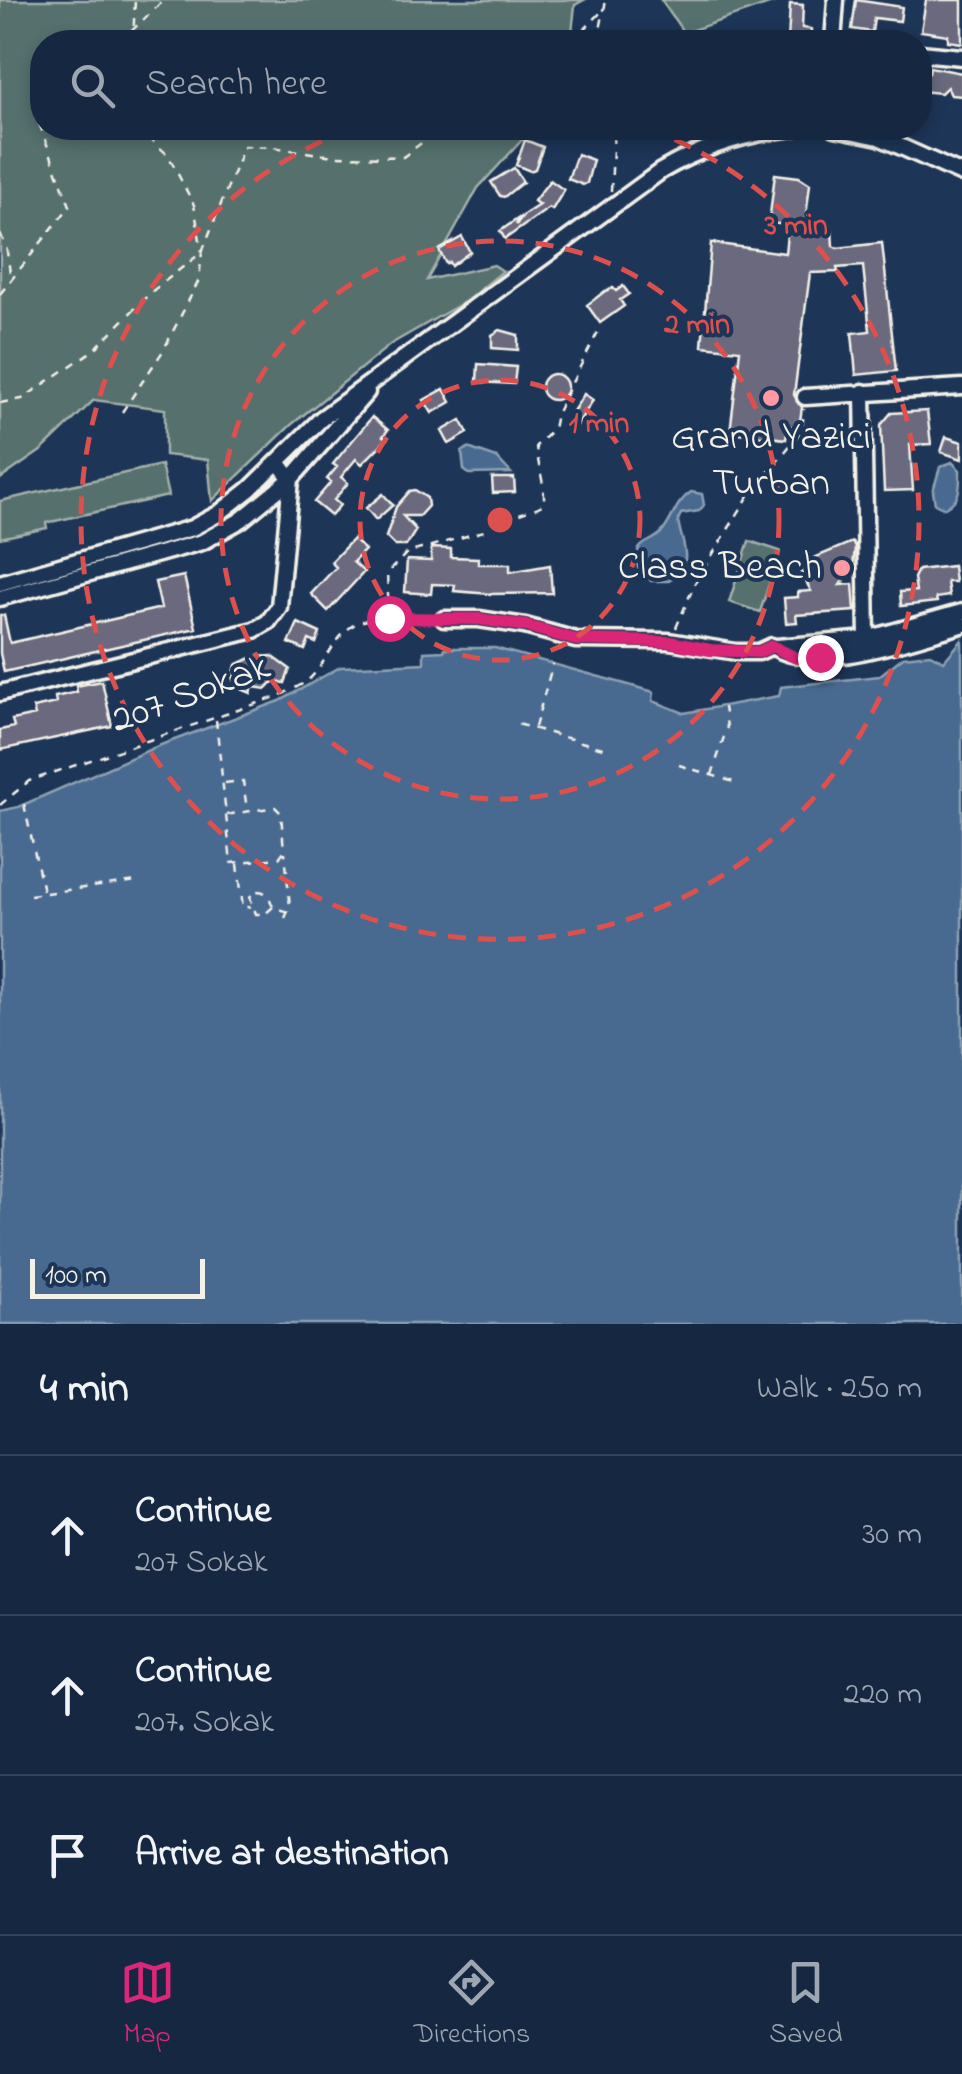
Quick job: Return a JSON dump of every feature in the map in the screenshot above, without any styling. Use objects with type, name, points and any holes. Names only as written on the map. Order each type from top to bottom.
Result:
[{"type":"street","points":[[834,30],[836,0]]},
{"type":"street","points":[[932,54],[962,58]]},
{"type":"street","points":[[0,582],[192,528],[218,514],[321,419],[611,206],[695,151],[735,140]]},
{"type":"street","points":[[886,140],[962,174]]},
{"type":"street","points":[[0,598],[202,542],[240,520],[291,479],[386,370]]},
{"type":"street","points":[[805,398],[962,386]]},
{"type":"street","points":[[862,392],[867,639]]},
{"type":"street","points":[[0,693],[254,630],[268,622],[278,607],[291,479],[278,462]]},
{"type":"street","points":[[444,619],[526,626],[576,640],[670,642],[759,652],[772,646],[867,639],[962,612]]},
{"type":"street","points":[[772,646],[796,658],[820,657],[962,625]]},
{"type":"path","points":[[136,0],[136,28]]},
{"type":"path","points":[[134,30],[164,0]]},
{"type":"path","points":[[599,30],[606,0]]},
{"type":"path","points":[[584,30],[604,9]]},
{"type":"path","points":[[0,294],[70,206],[45,140]]},
{"type":"path","points":[[152,140],[168,154],[194,205],[202,252]]},
{"type":"path","points":[[122,412],[164,351],[199,280],[202,252],[244,146],[333,156],[402,158],[425,140]]},
{"type":"path","points":[[611,206],[614,140]]},
{"type":"path","points":[[680,140],[695,151]]},
{"type":"path","points":[[0,234],[6,245],[11,282]]},
{"type":"path","points":[[0,403],[22,400],[94,349],[150,292],[202,252]]},
{"type":"path","points":[[389,618],[387,573],[407,553],[491,529],[500,520],[544,504],[545,483],[538,472],[536,446],[553,429],[556,414],[578,378],[601,326]]},
{"type":"path","points":[[670,642],[695,583],[748,497],[802,431],[805,398]]},
{"type":"path","name":"207 Sokak","points":[[0,805],[29,781],[279,696],[307,681],[342,634],[358,622],[444,619]]},
{"type":"path","points":[[534,728],[553,663]]},
{"type":"path","points":[[712,775],[726,727],[724,708]]},
{"type":"path","points":[[216,719],[231,863],[280,858],[284,850]]},
{"type":"path","points":[[518,724],[606,749]]},
{"type":"path","points":[[680,765],[737,783]]},
{"type":"path","points":[[223,784],[243,781],[247,812]]},
{"type":"path","points":[[24,804],[44,893]]},
{"type":"path","points":[[226,815],[275,807],[280,813],[290,907],[284,918]]},
{"type":"path","points":[[238,862],[243,908],[251,907]]},
{"type":"path","points":[[30,895],[137,881]]},
{"type":"path","points":[[273,908],[262,890],[254,891],[250,897],[251,907],[259,915],[273,908],[288,912]]},
{"type":"green space","points":[[0,0],[584,0],[575,5],[572,30],[30,30],[30,140],[522,140],[478,188],[427,280],[494,265],[503,271],[466,301],[391,344],[291,425],[212,501],[208,460],[165,455],[165,409],[94,400],[42,450],[0,479]]},
{"type":"green space","points":[[661,0],[781,0],[693,30],[682,30]]},
{"type":"green space","points":[[161,465],[168,496],[46,523],[47,528],[0,538],[0,501]]},
{"type":"green space","points":[[749,541],[780,551],[760,612],[729,602]]},
{"type":"water","points":[[468,448],[497,458],[511,473],[469,474],[464,470],[462,452]]},
{"type":"water","points":[[952,462],[960,470],[959,488],[957,497],[945,508],[935,504],[933,491],[940,467]]},
{"type":"water","points":[[691,492],[702,494],[704,505],[699,511],[681,514],[678,520],[685,553],[683,567],[669,581],[651,581],[638,568],[640,547],[663,531]]},
{"type":"water","points":[[962,640],[962,1324],[0,1324],[0,811],[280,701],[340,667],[424,663],[424,652],[445,648],[495,648],[654,692],[653,701],[684,713],[779,696],[781,687],[879,676],[903,657],[930,654],[944,661]]},
{"type":"building","points":[[856,0],[902,7],[900,21],[874,18],[872,30],[852,29]]},
{"type":"building","points":[[926,0],[962,0],[962,43],[948,41],[948,35],[921,30]]},
{"type":"building","points":[[790,4],[803,5],[802,28],[811,30],[789,30]]},
{"type":"building","points":[[932,67],[962,73],[962,96],[951,95],[947,87],[941,93],[932,92]]},
{"type":"building","points":[[525,140],[543,147],[535,169],[530,171],[516,165]]},
{"type":"building","points":[[577,154],[593,160],[583,185],[568,179]]},
{"type":"building","points":[[514,168],[523,182],[500,196],[491,182]]},
{"type":"building","points":[[775,174],[799,177],[810,184],[805,225],[832,229],[833,246],[882,243],[896,371],[856,375],[852,333],[870,331],[863,266],[810,273],[794,395],[802,407],[799,428],[788,426],[786,439],[730,432],[740,350],[702,346],[711,243],[785,253],[788,225],[769,223]]},
{"type":"building","points":[[550,180],[564,190],[552,210],[549,208],[505,239],[500,231],[519,218],[516,225],[539,205],[534,201]]},
{"type":"building","points":[[462,237],[470,252],[451,266],[446,264],[439,250]]},
{"type":"building","points":[[623,286],[629,294],[620,300],[624,306],[600,323],[587,305],[605,291]]},
{"type":"building","points":[[500,330],[518,335],[518,350],[492,348],[492,335]]},
{"type":"building","points":[[478,364],[516,367],[514,384],[477,382]]},
{"type":"building","points":[[554,374],[563,378],[567,387],[563,396],[554,400],[545,396],[541,387],[545,378]]},
{"type":"building","points":[[444,389],[451,402],[432,413],[424,400]]},
{"type":"building","points":[[584,394],[593,400],[574,430],[565,424]]},
{"type":"building","points":[[927,411],[931,444],[910,445],[913,490],[884,491],[881,425],[891,413]]},
{"type":"building","points":[[372,417],[388,430],[383,436],[387,439],[362,464],[356,459],[341,477],[348,483],[334,500],[340,505],[331,516],[314,502],[331,482],[327,479],[337,467],[333,464]]},
{"type":"building","points":[[461,420],[468,433],[449,444],[442,431]]},
{"type":"building","points":[[946,437],[962,442],[962,459],[941,452]]},
{"type":"building","points":[[492,478],[514,478],[515,492],[493,493]]},
{"type":"building","points":[[415,490],[427,498],[428,506],[419,516],[403,516],[416,530],[406,546],[395,546],[386,537],[396,507]]},
{"type":"building","points":[[383,494],[393,505],[376,520],[366,508]]},
{"type":"building","points":[[353,539],[365,550],[353,562],[364,572],[328,611],[311,594],[336,567],[331,562]]},
{"type":"building","points":[[852,542],[853,567],[840,585],[853,584],[855,611],[796,615],[797,622],[786,623],[784,598],[811,591],[797,565]]},
{"type":"building","points":[[431,548],[451,549],[451,557],[478,558],[478,564],[510,564],[510,572],[550,565],[552,593],[491,594],[454,591],[455,585],[432,584],[431,594],[405,592],[407,560],[431,561]]},
{"type":"building","points":[[953,566],[955,582],[947,582],[949,596],[936,598],[937,602],[901,606],[900,592],[916,591],[914,578],[918,570]]},
{"type":"building","points":[[184,576],[196,628],[4,672],[0,615],[4,615],[10,643],[161,608],[155,582]]},
{"type":"building","points":[[298,623],[320,633],[316,643],[309,640],[305,650],[289,643]]},
{"type":"building","points":[[272,656],[290,669],[285,683],[274,681],[266,689],[253,687],[251,693],[237,687],[233,677],[236,665],[253,657]]},
{"type":"building","points":[[102,681],[112,726],[0,750],[0,730],[14,727],[12,720],[35,715],[33,708],[56,703],[55,697],[77,692],[76,686]]},
{"type":"place","name":"Grand Yazici Turban","points":[[771,398]]},
{"type":"place","name":"Class Beach","points":[[842,568]]},
{"type":"route","points":[[389,618],[479,619],[526,626],[576,640],[670,642],[736,652],[759,652],[772,646],[796,658],[820,657]]}]
